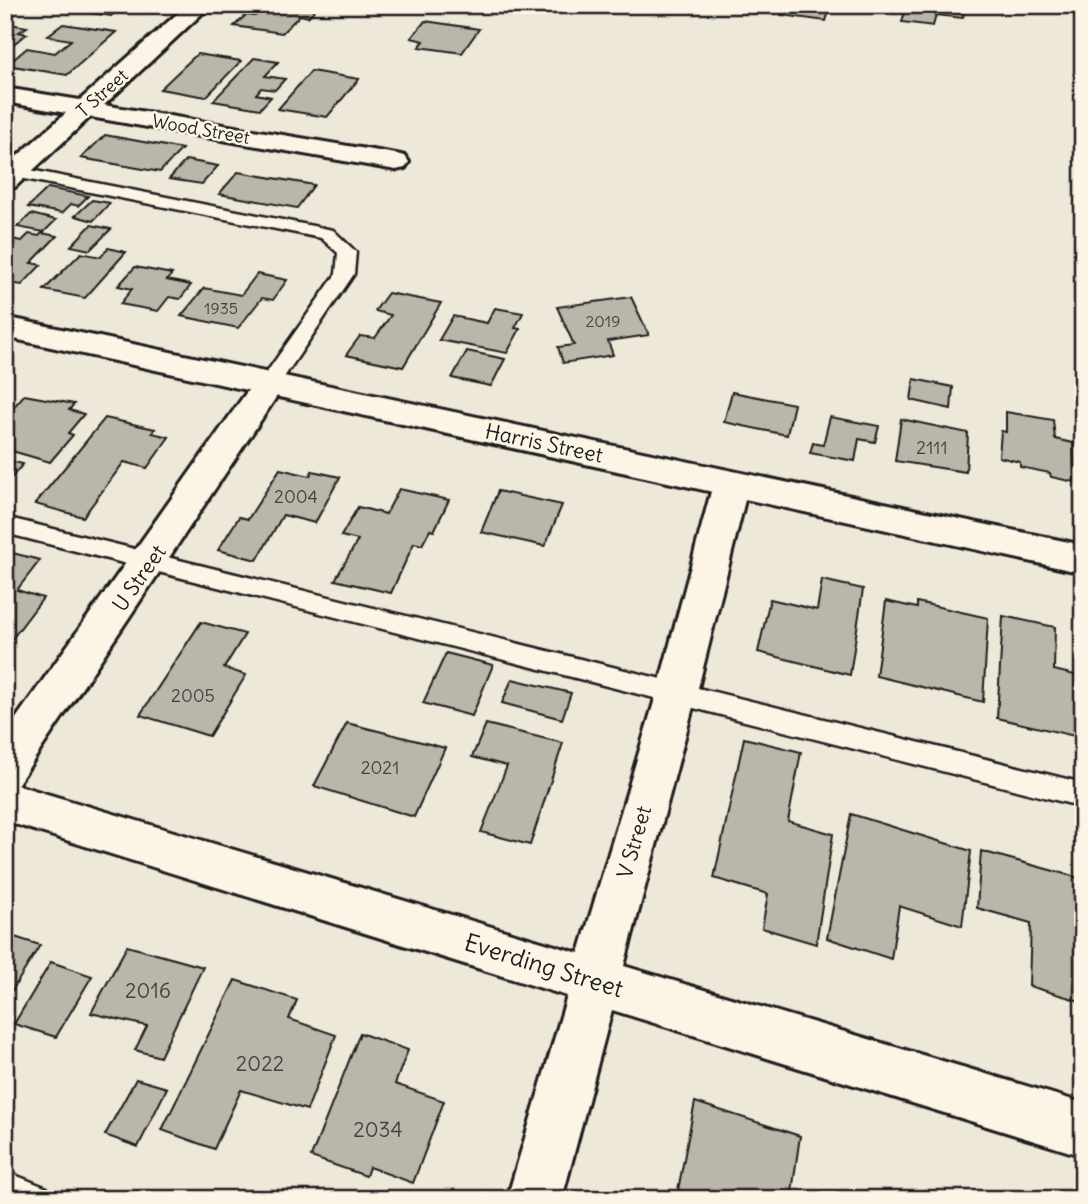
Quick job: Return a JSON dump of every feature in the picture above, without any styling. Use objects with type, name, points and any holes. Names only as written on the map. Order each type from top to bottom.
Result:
[{"type":"street","name":"T Street","points":[[9,174],[200,5]]},
{"type":"street","name":"Wood Street","points":[[5,94],[396,162]]},
{"type":"street","name":"Harris Street","points":[[5,327],[1083,559]]},
{"type":"street","name":"U Street","points":[[5,770],[150,563],[269,384]]},
{"type":"street","name":"V Street","points":[[534,1199],[677,692],[732,484]]},
{"type":"street","name":"Everding Street","points":[[5,801],[1083,1130]]},
{"type":"lane","points":[[9,174],[327,234],[347,252],[345,274],[269,384]]},
{"type":"lane","points":[[5,525],[1083,795]]},
{"type":"lane","points":[[5,1187],[36,1199]]},
{"type":"building","points":[[72,5],[124,5],[111,16],[67,9]]},
{"type":"building","points":[[267,5],[319,5],[308,17],[300,15],[282,33],[234,26],[246,15],[255,16]]},
{"type":"building","points":[[784,5],[831,5],[826,21],[781,15]]},
{"type":"building","points":[[907,5],[965,5],[963,18],[936,15],[933,26],[902,22]]},
{"type":"building","points":[[425,21],[479,29],[462,53],[419,47],[424,41],[411,38]]},
{"type":"building","points":[[5,23],[27,27],[19,32],[27,34],[5,50]]},
{"type":"building","points":[[63,24],[116,32],[67,75],[7,65],[27,48],[55,53],[71,40],[47,36]]},
{"type":"building","points":[[197,54],[241,61],[206,97],[160,89]]},
{"type":"building","points":[[254,58],[278,62],[265,76],[285,79],[275,90],[261,88],[256,94],[271,97],[260,109],[213,101]]},
{"type":"building","points":[[311,71],[359,79],[327,117],[278,109]]},
{"type":"building","points":[[105,135],[182,149],[160,172],[81,158]]},
{"type":"building","points":[[186,160],[218,166],[202,184],[169,179]]},
{"type":"building","points":[[238,172],[314,185],[297,208],[219,194]]},
{"type":"building","points":[[48,188],[88,196],[78,206],[71,204],[62,213],[28,207]]},
{"type":"building","points":[[92,200],[110,203],[93,221],[75,216]]},
{"type":"building","points":[[31,214],[56,220],[44,232],[17,227]]},
{"type":"building","points":[[91,225],[111,229],[90,250],[71,246]]},
{"type":"building","points":[[42,233],[57,236],[31,263],[41,265],[22,285],[5,282],[5,238],[22,241],[29,234],[39,236]]},
{"type":"building","points":[[108,248],[126,252],[85,298],[44,290],[81,253],[101,257]]},
{"type":"building","points":[[135,267],[172,274],[167,280],[191,285],[180,299],[169,297],[158,311],[120,304],[132,289],[118,286]]},
{"type":"building","points":[[257,274],[287,280],[273,300],[262,298],[238,328],[181,316],[204,288],[241,295]]},
{"type":"building","points":[[388,293],[441,303],[403,367],[346,355],[360,336],[375,338],[391,315],[375,311]]},
{"type":"building","points":[[631,297],[649,335],[608,341],[613,355],[563,363],[558,347],[574,345],[557,307]]},
{"type":"building","points":[[495,308],[523,313],[515,328],[520,329],[507,353],[439,340],[453,316],[487,323]]},
{"type":"building","points":[[467,351],[505,359],[491,386],[452,378]]},
{"type":"building","points":[[914,379],[953,387],[951,409],[911,400]]},
{"type":"building","points":[[732,392],[794,404],[787,435],[724,422]]},
{"type":"building","points":[[24,395],[74,404],[69,410],[84,414],[68,433],[73,435],[50,462],[5,449],[5,417]]},
{"type":"building","points":[[1006,412],[1053,420],[1055,439],[1073,443],[1074,482],[1051,477],[1050,473],[1020,467],[1020,462],[999,457],[1001,431],[1006,432]]},
{"type":"building","points":[[830,417],[879,426],[875,442],[859,439],[855,461],[810,453],[813,443],[823,445]]},
{"type":"building","points":[[105,418],[155,429],[152,433],[169,437],[147,468],[124,462],[83,517],[35,504]]},
{"type":"building","points":[[901,419],[968,433],[966,472],[895,461]]},
{"type":"building","points":[[5,460],[23,464],[5,485]]},
{"type":"building","points":[[280,469],[310,476],[312,471],[340,477],[315,523],[283,515],[257,560],[218,550],[239,517],[248,519]]},
{"type":"building","points":[[399,489],[449,500],[434,531],[430,530],[422,545],[414,543],[391,593],[335,580],[358,540],[341,536],[358,507],[386,514]]},
{"type":"building","points":[[498,491],[562,505],[545,546],[481,532]]},
{"type":"building","points":[[5,551],[40,560],[17,590],[43,598],[5,648]]},
{"type":"building","points":[[822,580],[863,589],[850,675],[758,652],[770,599],[817,610]]},
{"type":"building","points":[[886,601],[917,608],[917,602],[988,618],[983,702],[876,676]]},
{"type":"building","points":[[1003,616],[1055,627],[1054,670],[1083,677],[1083,738],[997,718]]},
{"type":"building","points":[[201,622],[245,634],[224,668],[246,675],[209,736],[140,715]]},
{"type":"building","points":[[446,653],[493,665],[472,716],[423,703]]},
{"type":"building","points":[[512,679],[571,693],[562,719],[502,703]]},
{"type":"building","points":[[347,723],[445,748],[414,817],[314,786]]},
{"type":"building","points":[[486,724],[563,743],[530,845],[481,832],[507,766],[472,757]]},
{"type":"building","points":[[744,738],[801,752],[788,821],[833,834],[816,944],[762,928],[768,894],[714,878]]},
{"type":"building","points":[[851,814],[971,851],[962,926],[899,906],[891,959],[827,938]]},
{"type":"building","points":[[981,851],[1083,879],[1083,1002],[1029,986],[1031,923],[977,908]]},
{"type":"building","points":[[5,934],[40,945],[5,1002]]},
{"type":"building","points":[[127,946],[203,967],[160,1057],[135,1050],[147,1026],[91,1013]]},
{"type":"building","points":[[51,962],[92,976],[56,1037],[14,1024]]},
{"type":"building","points":[[235,980],[297,1000],[289,1019],[336,1035],[307,1110],[241,1090],[214,1149],[162,1130]]},
{"type":"building","points":[[360,1033],[408,1050],[395,1084],[444,1101],[413,1183],[369,1167],[366,1176],[311,1157]]},
{"type":"building","points":[[136,1079],[167,1088],[138,1147],[105,1135]]},
{"type":"building","points":[[695,1102],[800,1136],[791,1199],[688,1199],[677,1195]]}]
